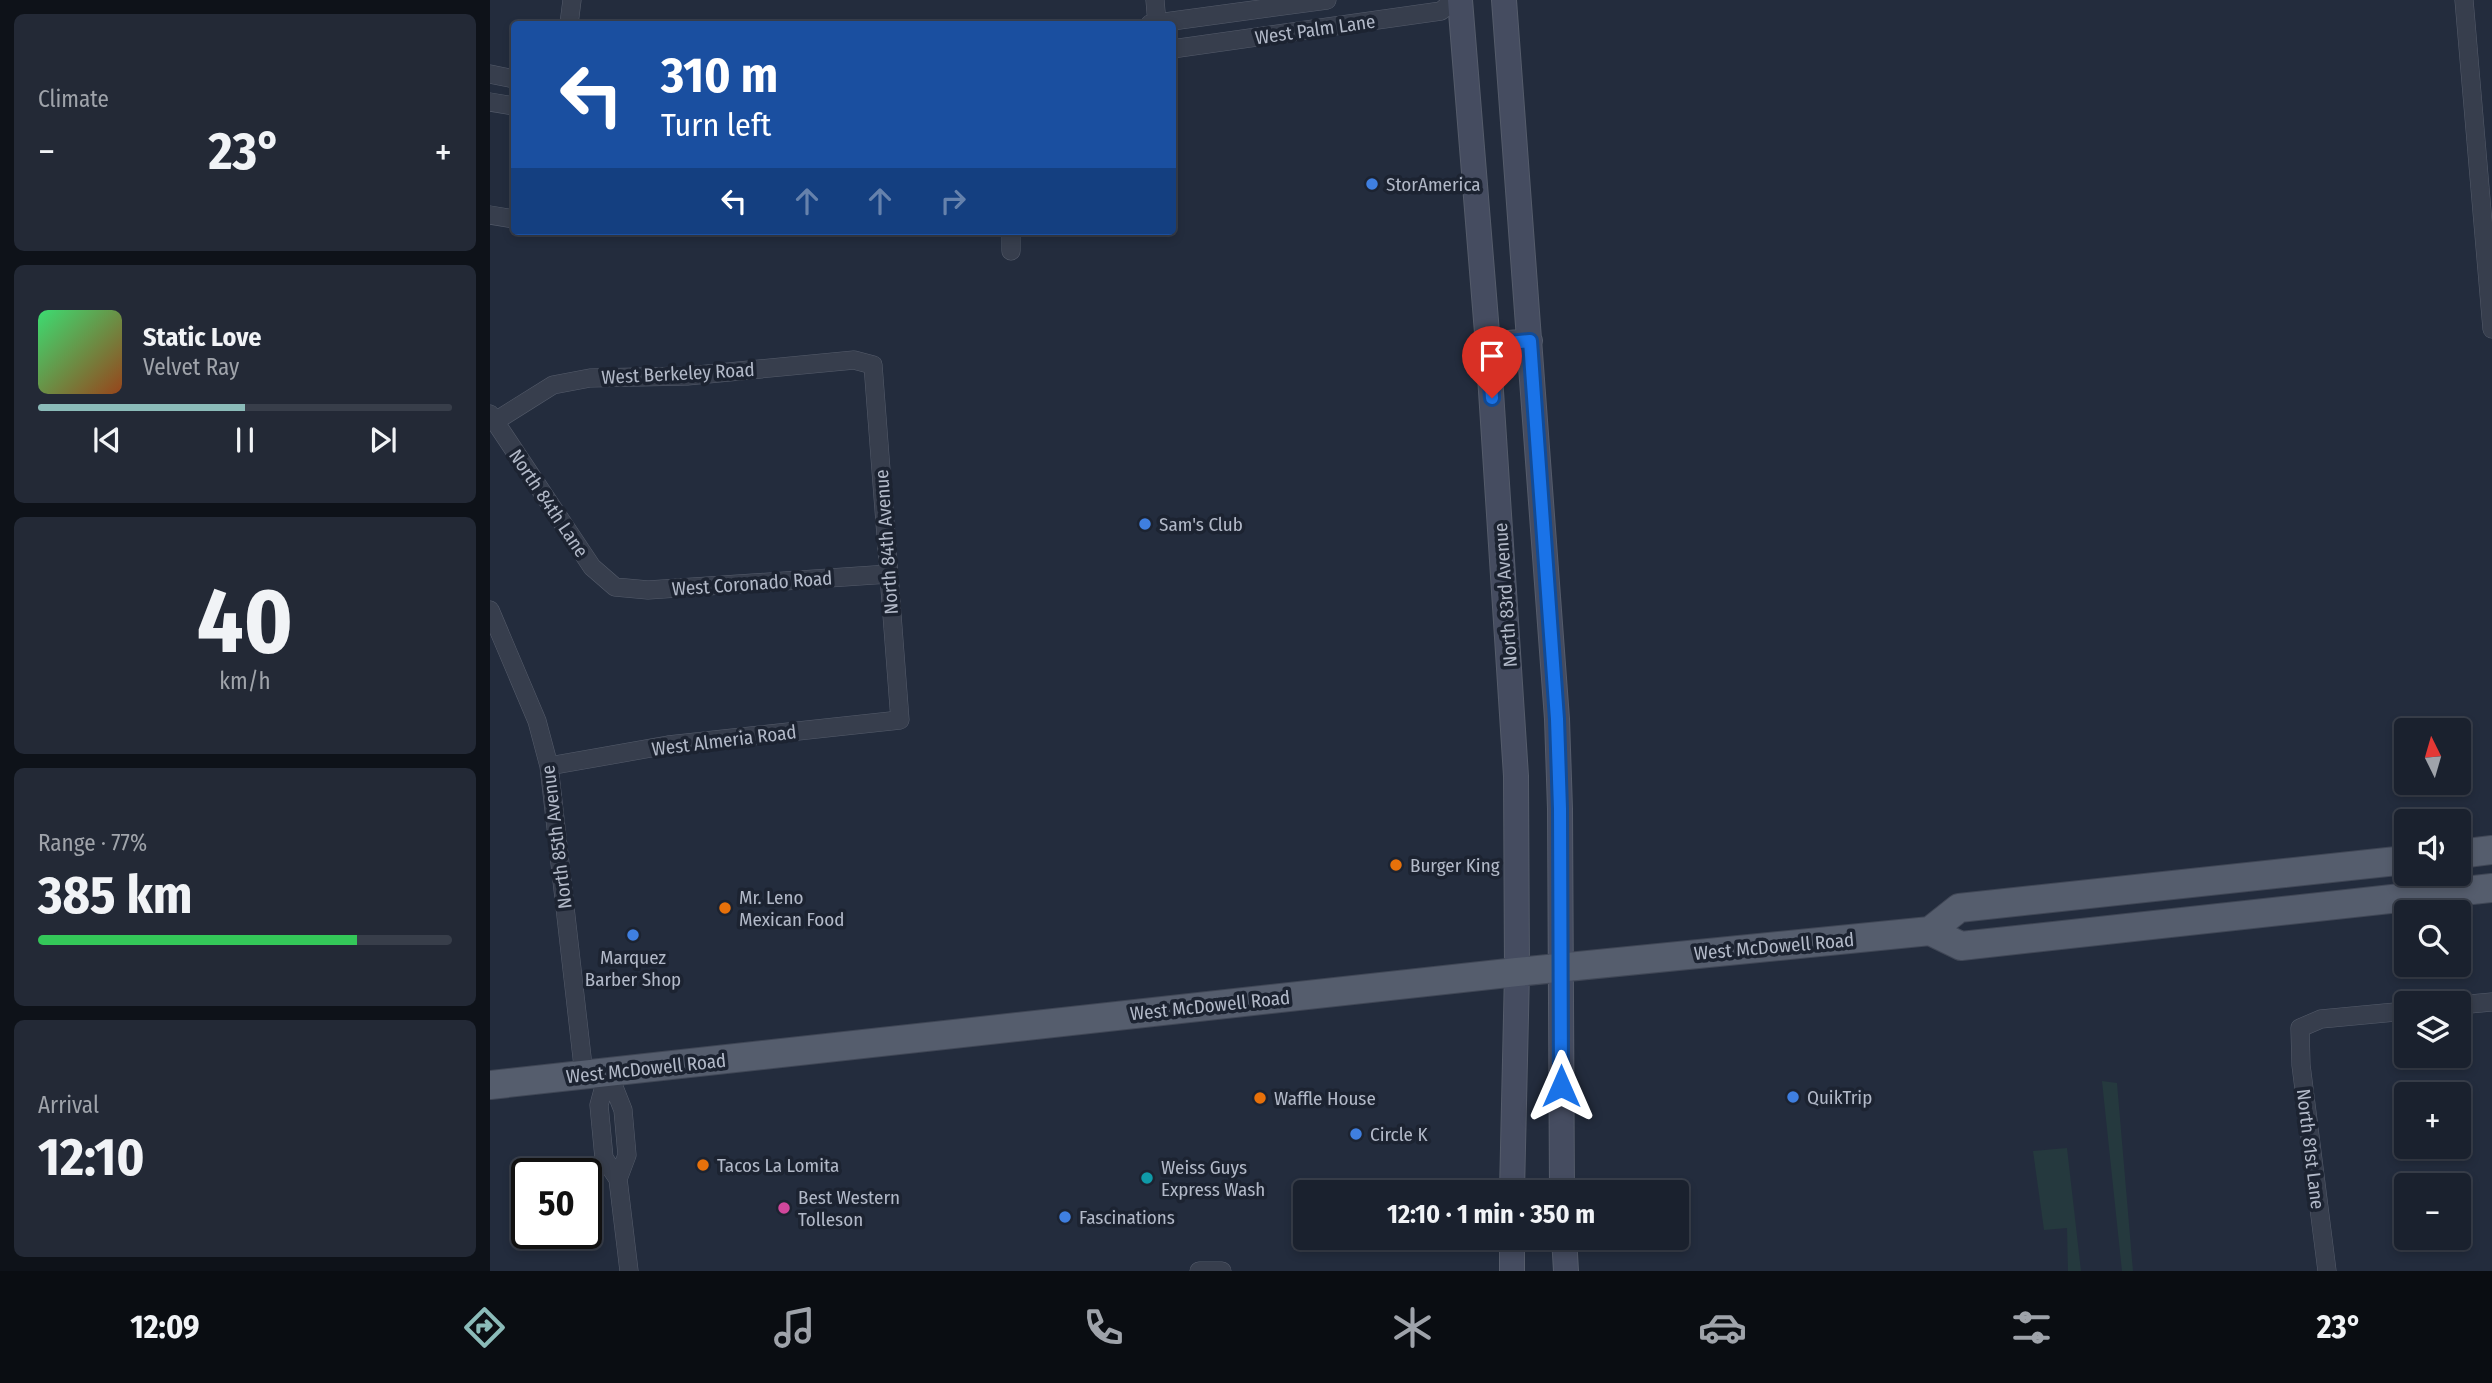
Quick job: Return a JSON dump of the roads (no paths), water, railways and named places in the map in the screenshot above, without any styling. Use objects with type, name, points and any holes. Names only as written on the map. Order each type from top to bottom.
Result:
[{"type":"main road","name":"North 83rd Avenue","points":[[1460,0],[1488,345],[1516,776],[1517,971],[1512,1180]]},
{"type":"main road","points":[[1504,0],[1556,697],[1560,809],[1562,1180]]},
{"type":"main road","points":[[1488,345],[1530,341]]},
{"type":"main road","points":[[2471,853],[2492,850]]},
{"type":"main road","points":[[2394,861],[1959,908],[1930,931],[1961,946],[2492,888]]},
{"type":"main road","name":"West McDowell Road","points":[[490,1085],[1517,971],[1930,931]]},
{"type":"main road","points":[[1512,1250],[1512,1271]]},
{"type":"main road","points":[[1565,1250],[1566,1271]]},
{"type":"street","points":[[569,21],[572,0]]},
{"type":"street","points":[[1155,0],[1157,21]]},
{"type":"street","name":"West Palm Lane","points":[[1176,21],[1327,0]]},
{"type":"street","name":"West Palm Lane","points":[[1176,48],[1441,12],[1454,0]]},
{"type":"street","points":[[2465,0],[2492,329]]},
{"type":"street","points":[[490,75],[511,78]]},
{"type":"street","points":[[490,102],[511,106]]},
{"type":"street","points":[[490,215],[511,218]]},
{"type":"street","points":[[1011,235],[1012,251]]},
{"type":"street","name":"West Berkeley Road","points":[[492,418],[553,385],[590,378],[687,376],[854,360],[873,365]]},
{"type":"street","name":"North 84th Avenue","points":[[873,365],[900,720]]},
{"type":"street","name":"North 84th Lane","points":[[492,418],[592,567],[615,587]]},
{"type":"street","name":"West Coronado Road","points":[[615,587],[648,590],[889,574]]},
{"type":"street","name":"North 85th Avenue","points":[[490,610],[537,721],[549,766],[596,1073],[623,1111],[627,1155],[618,1179],[629,1271]]},
{"type":"street","name":"West Almeria Road","points":[[549,766],[668,745],[900,720]]},
{"type":"street","points":[[2471,1005],[2492,1002]]},
{"type":"street","name":"North 81st Lane","points":[[2327,1271],[2301,1065],[2300,1028],[2320,1019],[2394,1012]]},
{"type":"street","points":[[1199,1271],[1222,1271]]},
{"type":"place","name":"StorAmerica","points":[[1372,184]]},
{"type":"place","name":"Sam's Club","points":[[1145,524]]},
{"type":"place","name":"Burger King","points":[[1396,865]]},
{"type":"place","name":"Mr. Leno Mexican Food","points":[[725,908]]},
{"type":"place","name":"Marquez Barber Shop","points":[[633,935]]},
{"type":"place","name":"QuikTrip","points":[[1793,1097]]},
{"type":"place","name":"Waffle House","points":[[1260,1098]]},
{"type":"place","name":"Circle K","points":[[1356,1134]]},
{"type":"place","name":"Tacos La Lomita","points":[[703,1165]]},
{"type":"place","name":"Weiss Guys Express Wash","points":[[1147,1178]]},
{"type":"place","name":"Best Western Tolleson","points":[[784,1208]]},
{"type":"place","name":"Fascinations","points":[[1065,1217]]}]
